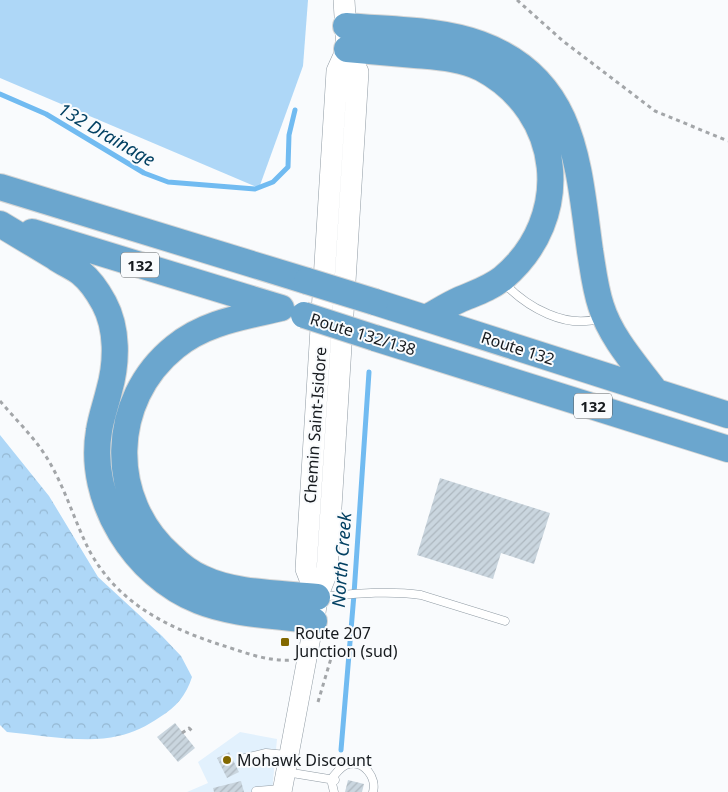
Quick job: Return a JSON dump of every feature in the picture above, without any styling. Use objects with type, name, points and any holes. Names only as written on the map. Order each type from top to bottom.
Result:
[{"type":"highway","points":[[343,48],[426,33],[466,39],[504,54],[536,80],[558,107],[570,137],[578,170],[598,298],[605,317],[619,342],[656,392]]},
{"type":"highway","points":[[343,48],[432,56],[470,63],[481,68],[505,84],[525,105],[544,141],[551,167],[549,201],[538,235],[527,252],[501,279],[489,288],[460,299],[426,318]]},
{"type":"highway","name":"Route 132","points":[[0,187],[375,302],[728,415]]},
{"type":"highway","points":[[0,223],[80,273],[93,286],[105,304],[112,330],[115,362],[112,383],[99,430],[98,464],[103,491],[116,524],[135,553],[155,574],[197,601],[223,609],[316,609]]},
{"type":"highway","name":"Route 132/138","points":[[0,223],[727,448]]},
{"type":"highway","points":[[292,312],[208,327],[188,338],[164,356],[147,376],[133,401],[128,420],[124,458],[126,478],[143,523],[165,551],[188,570],[200,578],[230,588],[316,609]]},
{"type":"main road","points":[[343,48],[344,0]]},
{"type":"main road","name":"Chemin Saint-Isidore","points":[[316,609],[327,572],[358,72],[343,48]]},
{"type":"main road","name":"Chemin Saint-Isidore","points":[[316,609],[306,569],[343,48]]},
{"type":"street","points":[[285,777],[316,609]]},
{"type":"lane","points":[[501,279],[523,301],[550,314],[584,322],[605,317]]},
{"type":"lane","points":[[316,609],[354,594],[407,593],[421,595],[505,621]]},
{"type":"lane","points":[[245,758],[266,753],[285,777]]},
{"type":"lane","points":[[334,792],[333,780],[341,767],[347,764],[360,766],[369,772],[372,778],[373,792]]},
{"type":"lane","points":[[256,791],[285,777],[333,780]]},
{"type":"path","points":[[517,0],[563,41],[655,110],[728,141]]},
{"type":"path","points":[[182,733],[189,728],[193,732]]},
{"type":"shaded area","points":[[240,732],[277,739],[272,792],[187,792],[208,783],[198,762]]},
{"type":"green space","points":[[0,0],[308,0],[303,66],[259,188],[0,78]]},
{"type":"green space","points":[[0,435],[49,496],[98,577],[181,656],[192,677],[187,690],[176,705],[140,729],[124,735],[106,738],[78,739],[7,732],[0,725]]},
{"type":"building","points":[[440,478],[550,513],[534,564],[501,553],[493,579],[417,555]]},
{"type":"building","points":[[175,723],[195,748],[178,762],[157,737]]},
{"type":"building","points":[[229,752],[239,772],[227,778],[217,758]]},
{"type":"building","points":[[348,780],[364,784],[362,792],[345,792]]},
{"type":"building","points":[[241,781],[244,792],[214,792],[213,788]]},
{"type":"waterway","name":"132 Drainage","points":[[0,94],[46,114],[144,173],[168,182],[255,189],[273,182],[288,167],[289,135],[295,110]]},
{"type":"waterway","name":"North Creek","points":[[341,750],[369,372]]},
{"type":"place","name":"Route 207 Junction (sud)","points":[[285,642]]},
{"type":"place","name":"Mohawk Discount","points":[[227,760]]}]
